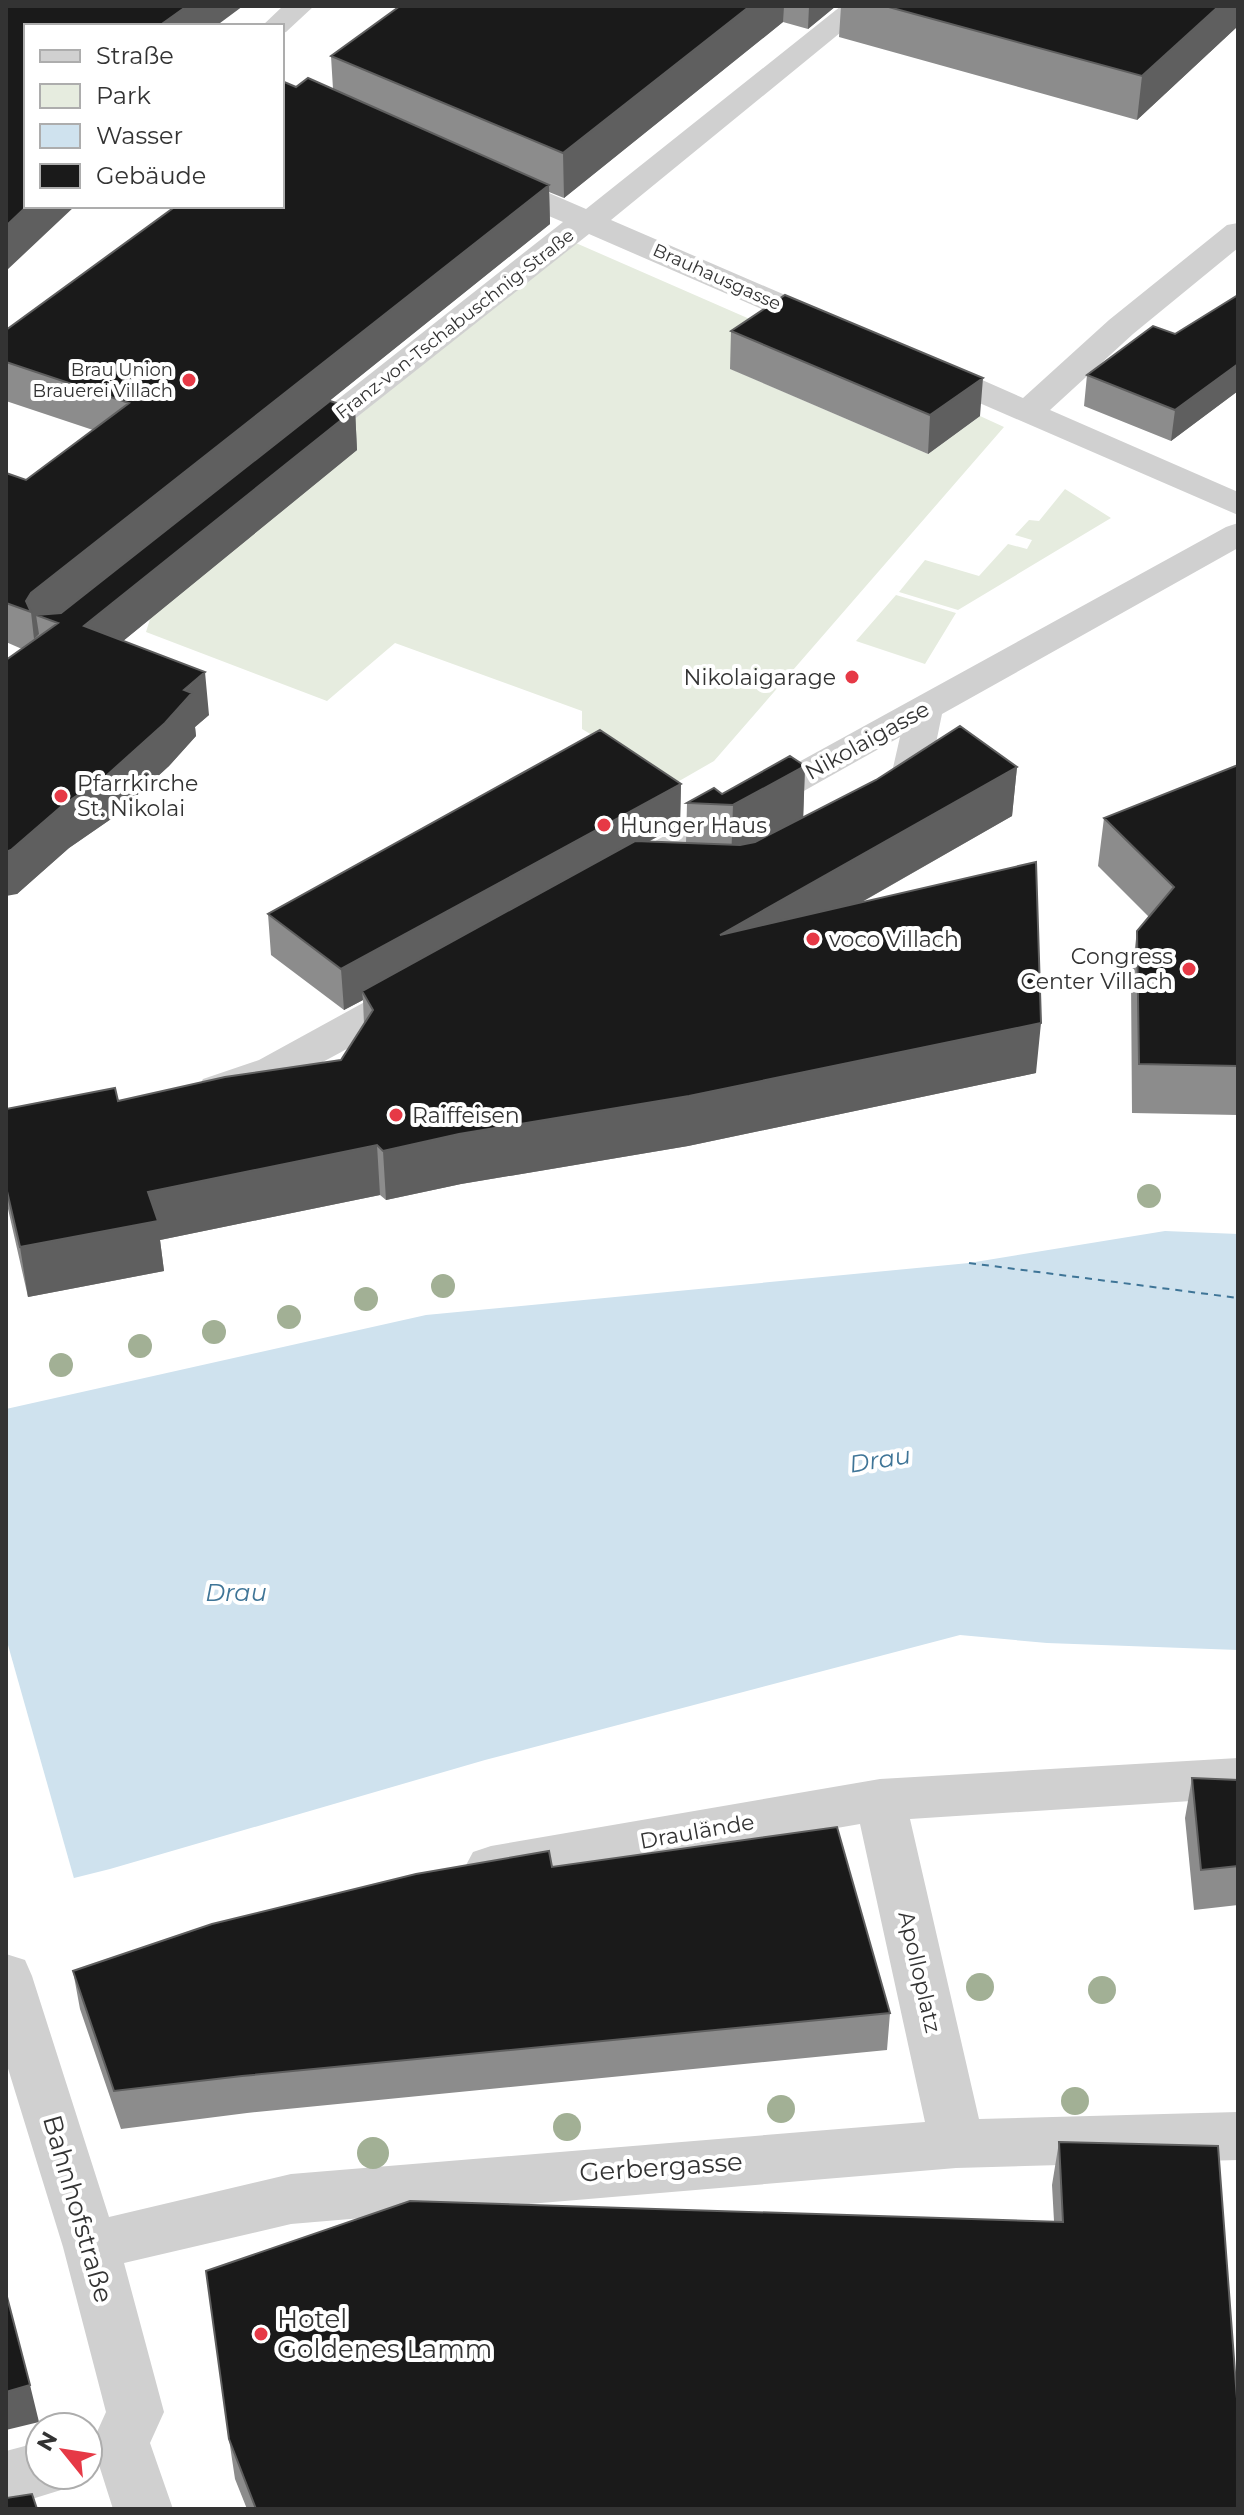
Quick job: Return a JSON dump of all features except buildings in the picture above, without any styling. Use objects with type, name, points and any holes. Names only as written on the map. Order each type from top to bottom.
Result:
[{"type":"street","points":[[278,24],[300,6]]},
{"type":"street","name":"Franz-von-Tschabuschnig-Straße","points":[[276,465],[569,231],[589,222],[859,6]]},
{"type":"street","name":"Brauhausgasse","points":[[459,166],[856,338]]},
{"type":"street","points":[[1028,412],[1121,327],[1238,232]]},
{"type":"street","points":[[899,356],[1238,505]]},
{"type":"street","name":"Nikolaigasse","points":[[694,878],[612,881],[1238,534]]},
{"type":"street","points":[[858,815],[908,787],[925,707]]},
{"type":"street","points":[[188,1093],[234,1086],[274,1070],[450,972]]},
{"type":"street","name":"Draulände","points":[[442,1875],[880,1800],[1238,1778]]},
{"type":"street","name":"Apolloplatz","points":[[880,1800],[942,2066],[956,2144]]},
{"type":"street","name":"Bahnhofstraße","points":[[6,1977],[91,2247],[135,2412],[104,2449]]},
{"type":"street","name":"Gerbergasse","points":[[91,2247],[176,2224],[291,2199],[956,2144],[1238,2136]]},
{"type":"street","points":[[104,2449],[143,2509]]},
{"type":"green space","points":[[569,240],[784,334],[731,369],[928,454],[980,416],[1004,427],[714,761],[674,784],[582,729],[582,711],[395,643],[327,701],[146,632],[150,619],[324,439]]},
{"type":"green space","points":[[1065,489],[1111,518],[958,610],[899,592],[925,560],[979,576],[1008,544],[1027,549],[1032,540],[1015,535],[1029,520],[1039,521]]},
{"type":"green space","points":[[896,595],[956,613],[925,664],[856,641]]},
{"type":"water","name":"Drau","points":[[1165,1231],[1238,1234],[1238,1650],[1047,1643],[960,1635],[485,1760],[110,1869],[6,1895],[6,1409],[426,1315],[969,1263]]},
{"type":"pier","points":[[6,1638],[75,1882],[6,1899]]},
{"type":"ferry route","points":[[969,1263],[1238,1298]]},
{"type":"place","name":"Brau Union Brauerei Villach","points":[[189,380]]},
{"type":"place","name":"Nikolaigarage","points":[[852,677]]},
{"type":"place","name":"Pfarrkirche St. Nikolai","points":[[61,796]]},
{"type":"place","name":"Hunger Haus","points":[[604,825]]},
{"type":"place","name":"voco Villach","points":[[813,939]]},
{"type":"place","name":"Congress Center Villach","points":[[1189,969]]},
{"type":"place","name":"Raiffeisen","points":[[396,1115]]},
{"type":"place","name":"Hotel Goldenes Lamm","points":[[261,2334]]}]
